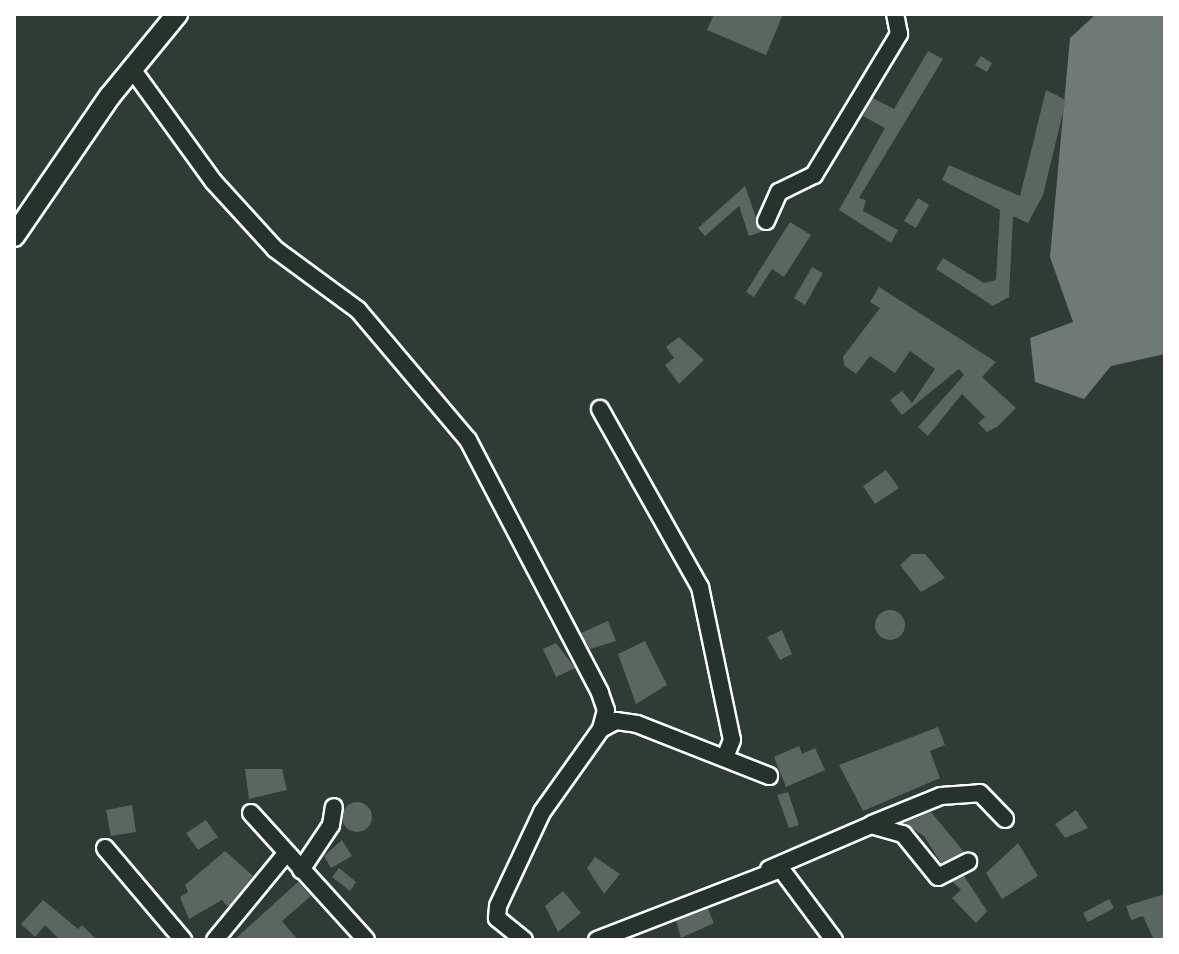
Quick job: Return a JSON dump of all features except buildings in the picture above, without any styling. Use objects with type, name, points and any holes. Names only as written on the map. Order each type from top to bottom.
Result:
[{"type":"main road","points":[[14,236],[132,69],[177,14]]},
{"type":"street","points":[[766,221],[779,192],[814,175],[899,34],[895,14]]},
{"type":"street","points":[[132,69],[213,181],[275,249],[358,310],[468,440],[600,693],[606,710],[601,729],[542,812],[498,906],[497,918],[524,940]]},
{"type":"street","points":[[600,409],[700,587],[732,740],[725,757]]},
{"type":"street","points":[[601,729],[616,721],[637,724],[769,776]]},
{"type":"street","points":[[597,940],[941,796],[980,793],[1005,819]]},
{"type":"street","points":[[301,870],[331,825],[334,807]]},
{"type":"street","points":[[251,813],[284,856],[366,940]]},
{"type":"street","points":[[871,825],[903,834],[938,877],[968,862]]},
{"type":"street","points":[[105,848],[183,940]]},
{"type":"street","points":[[215,940],[284,856]]},
{"type":"street","points":[[767,869],[790,877],[834,940]]},
{"type":"shaded area","points":[[1096,14],[1165,14],[1165,354],[1111,366],[1084,399],[1035,382],[1030,338],[1073,322],[1050,257],[1070,38]]}]
